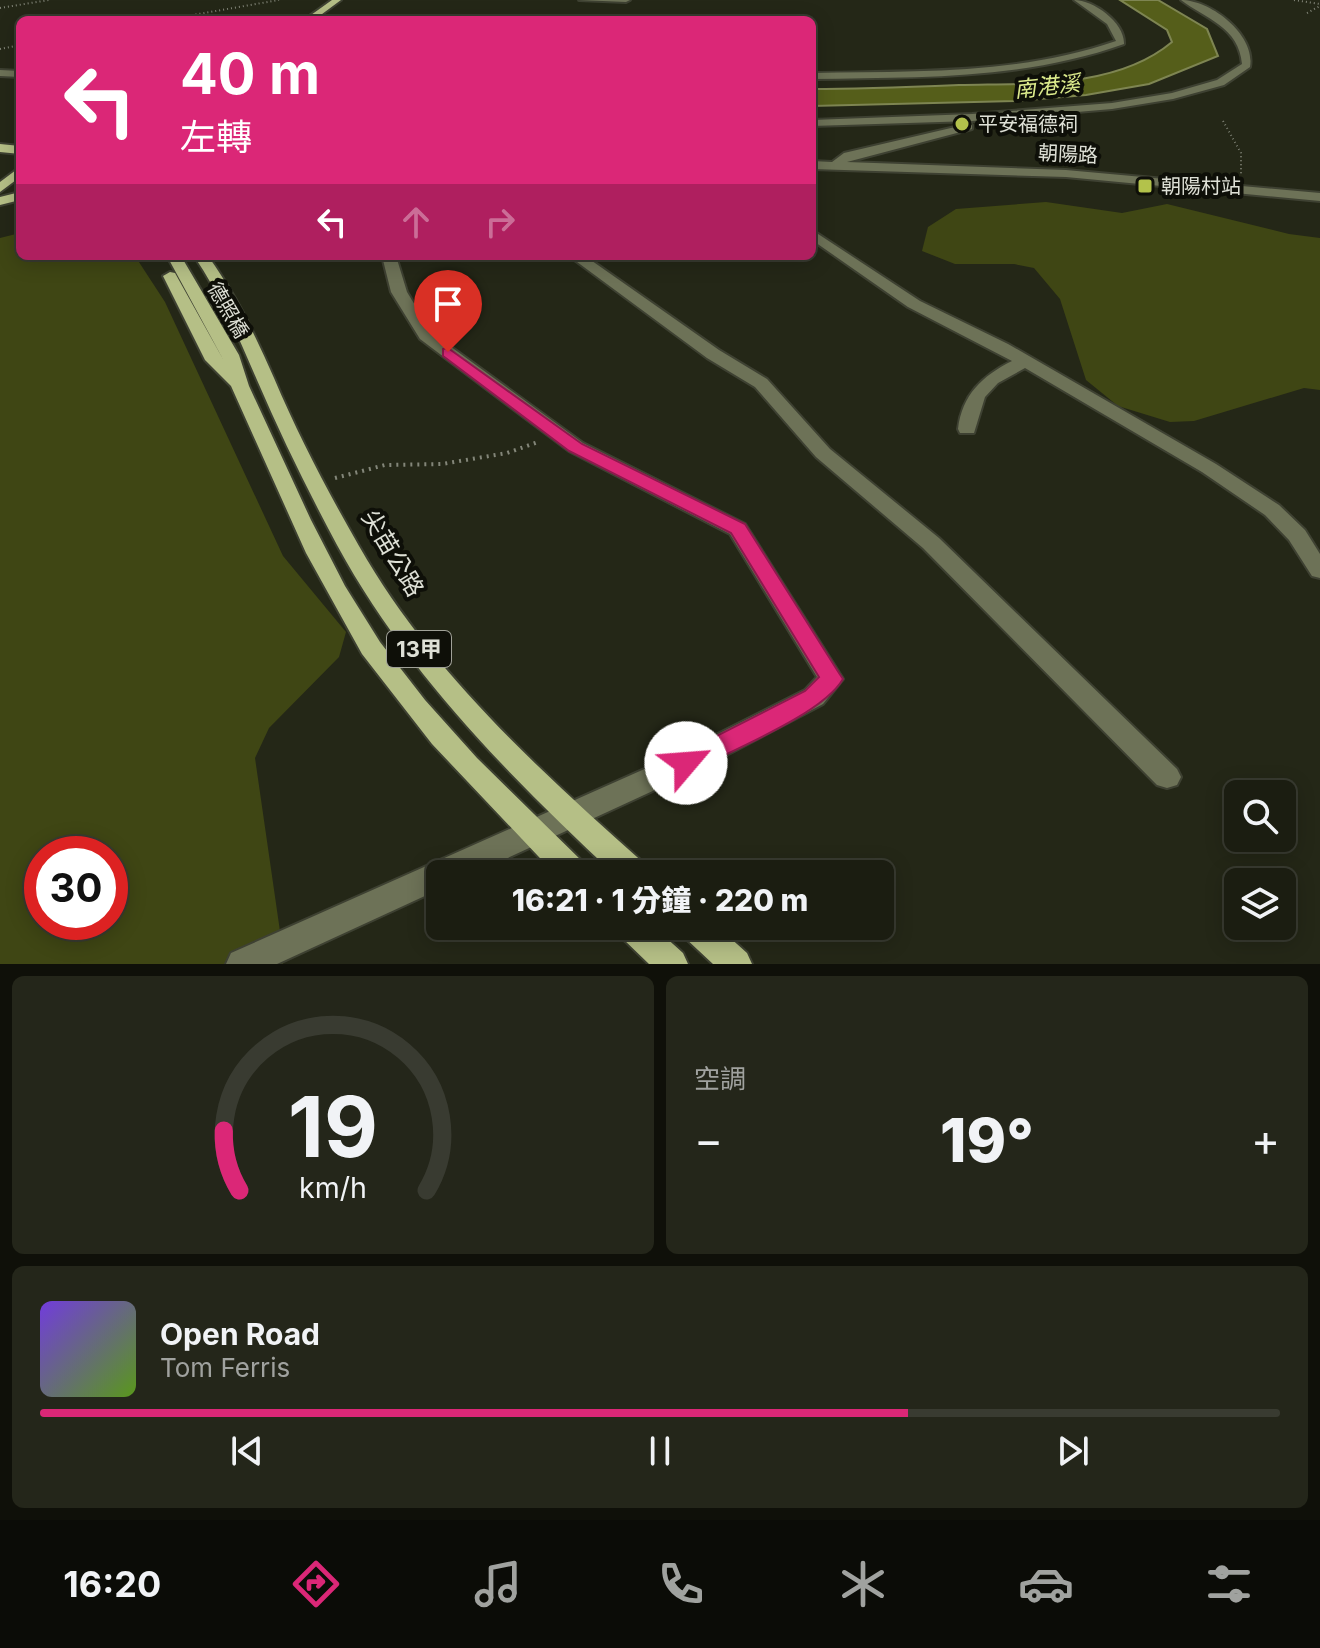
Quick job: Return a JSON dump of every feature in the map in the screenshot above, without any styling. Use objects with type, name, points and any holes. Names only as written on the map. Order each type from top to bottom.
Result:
[{"type":"main road","points":[[314,16],[337,0]]},
{"type":"main road","points":[[329,16],[351,0]]},
{"type":"main road","points":[[0,189],[16,175]]},
{"type":"main road","points":[[162,260],[213,360],[240,386]]},
{"type":"main road","name":"德照橋","points":[[176,260],[231,355],[240,386]]},
{"type":"main road","name":"德照橋","points":[[186,260],[242,354],[265,378]]},
{"type":"main road","points":[[204,260],[222,285],[249,337],[265,378]]},
{"type":"main road","name":"尖苗公路","points":[[265,378],[360,568],[401,628],[471,712],[571,817],[619,860]]},
{"type":"main road","name":"13甲","points":[[240,386],[331,579],[371,648],[429,720],[560,860]]},
{"type":"main road","points":[[646,940],[672,964]]},
{"type":"main road","points":[[709,940],[736,964]]},
{"type":"street","points":[[581,0],[626,0]]},
{"type":"street","points":[[581,0],[593,12]]},
{"type":"street","points":[[816,76],[1020,66],[1092,54],[1121,42],[1119,31],[1112,23],[1078,0]]},
{"type":"street","points":[[816,123],[1001,116],[1175,96],[1232,78],[1247,65],[1247,56],[1236,34],[1216,17],[1185,0]]},
{"type":"street","points":[[836,166],[840,159],[848,156],[1001,116]]},
{"type":"street","name":"朝陽路","points":[[816,165],[1076,174],[1242,187],[1320,197]]},
{"type":"street","points":[[816,237],[914,304],[1024,362],[1209,468],[1272,510],[1297,535],[1320,571]]},
{"type":"street","points":[[390,260],[399,292],[426,336],[576,447],[738,529],[831,679],[814,697],[571,817],[472,860]]},
{"type":"street","points":[[582,260],[713,354],[761,383],[823,453],[931,543],[1167,777]]},
{"type":"street","points":[[967,429],[968,409],[981,389],[999,373],[1024,362]]},
{"type":"street","points":[[242,964],[426,881]]},
{"type":"path","points":[[0,8],[49,0]]},
{"type":"path","points":[[187,16],[279,0]]},
{"type":"path","points":[[1294,0],[1320,5]]},
{"type":"path","points":[[1307,13],[1320,5]]},
{"type":"path","points":[[1223,121],[1241,153],[1242,187]]},
{"type":"path","points":[[317,483],[385,465],[442,464],[507,453],[559,435]]},
{"type":"shaded area","points":[[1046,202],[1122,213],[1167,204],[1289,234],[1320,238],[1320,390],[1304,388],[1194,421],[1170,422],[1118,406],[1086,380],[1060,299],[1034,268],[1014,264],[955,264],[922,251],[928,227],[956,209]]},
{"type":"shaded area","points":[[16,234],[16,260],[138,260],[165,302],[283,556],[346,632],[339,657],[269,728],[255,758],[283,964],[0,964],[0,238]]},
{"type":"water","name":"南港溪","points":[[1120,0],[1158,0],[1207,29],[1218,56],[1149,84],[1086,95],[1015,101],[816,106],[816,89],[1042,83],[1098,76],[1150,57],[1172,42],[1167,30]]},
{"type":"place","name":"平安福德祠","points":[[962,124]]},
{"type":"place","name":"朝陽村站","points":[[1145,186]]},
{"type":"route","points":[[448,352],[576,447],[738,529],[831,679],[814,697],[686,763]]}]
